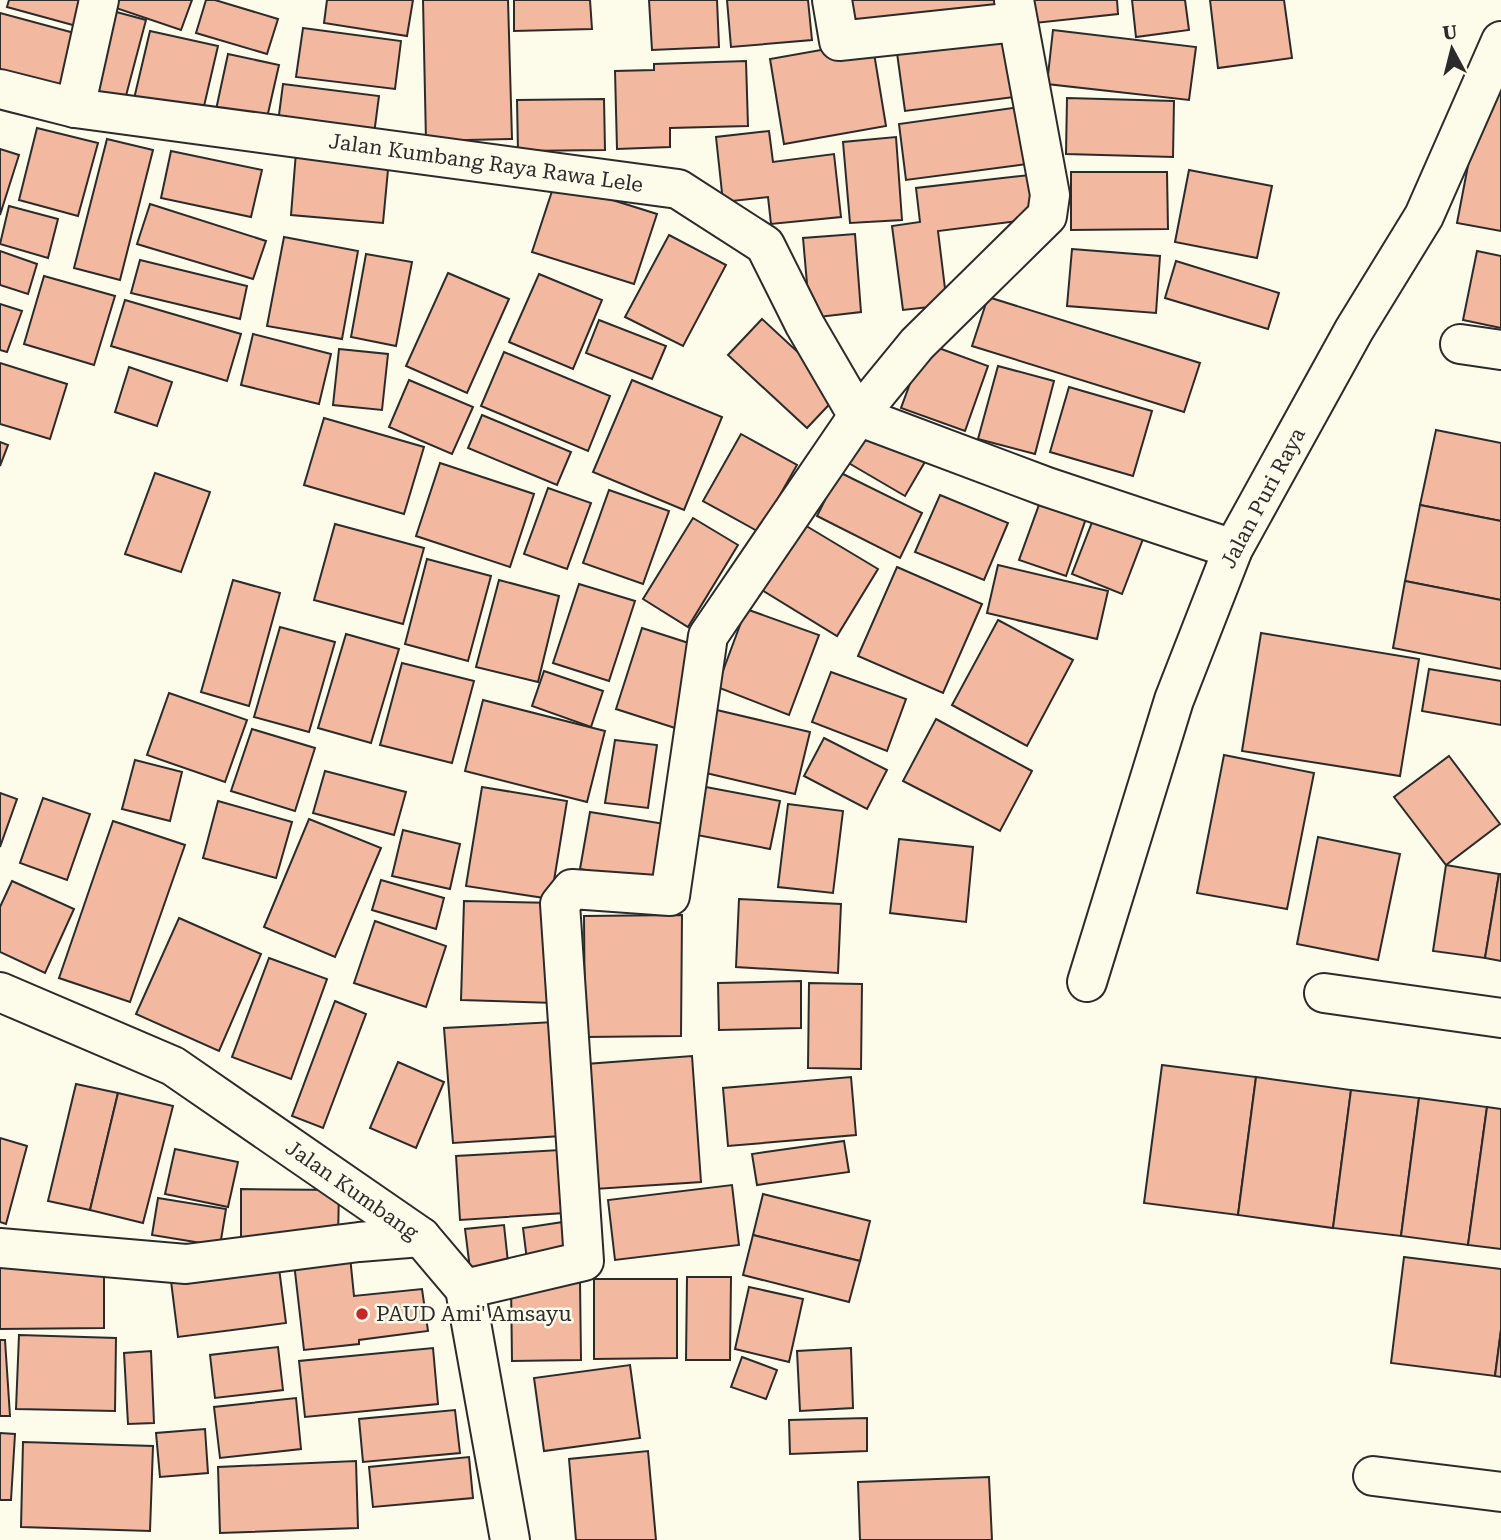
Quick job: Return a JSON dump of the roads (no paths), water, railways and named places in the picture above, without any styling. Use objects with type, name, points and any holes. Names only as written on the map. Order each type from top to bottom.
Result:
[{"type":"street","points":[[75,108],[99,0]]},
{"type":"street","points":[[510,1540],[465,1289],[584,1261],[560,904],[572,889],[670,896],[708,636],[858,416],[917,344],[1047,216],[1050,195],[1016,11],[839,41],[832,0]]},
{"type":"street","name":"Jalan Puri Raya","points":[[1087,982],[1174,700],[1233,549],[1354,330],[1424,216],[1501,41]]},
{"type":"street","name":"Jalan Kumbang Raya Rawa Lele","points":[[0,89],[75,108],[678,189],[765,245],[805,325],[858,416]]},
{"type":"street","points":[[1460,344],[1501,350]]},
{"type":"street","points":[[858,416],[1047,487],[1233,549]]},
{"type":"street","name":"Jalan Kumbang","points":[[0,992],[173,1066],[421,1237],[465,1289]]},
{"type":"street","points":[[1324,993],[1501,1018]]},
{"type":"street","points":[[0,1248],[186,1264],[359,1242],[421,1237]]},
{"type":"street","points":[[1373,1476],[1501,1492]]},
{"type":"place","name":"PAUD Ami' Amsayu","points":[[362,1314]]}]
